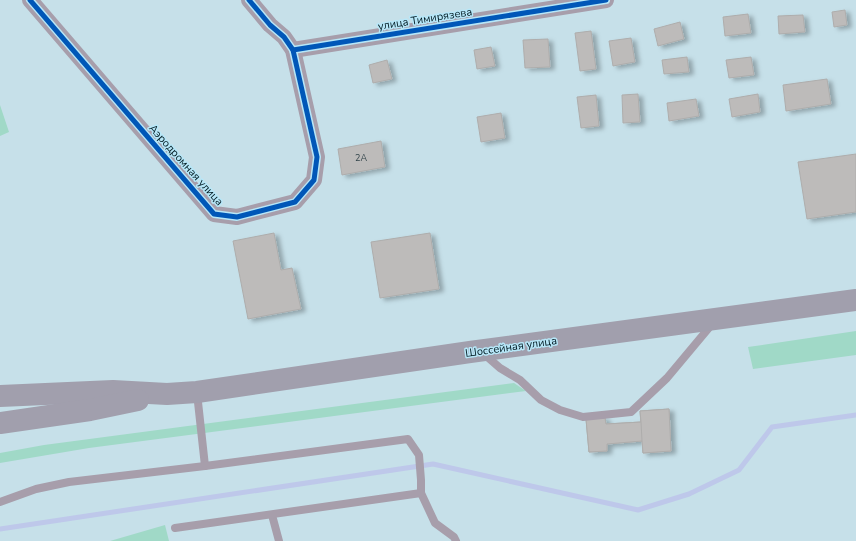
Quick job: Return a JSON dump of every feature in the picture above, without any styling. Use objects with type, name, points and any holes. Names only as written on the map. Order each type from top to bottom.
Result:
[{"type":"main road","name":"Шоссейная улица","points":[[167,394],[197,392],[480,351],[856,300]]},
{"type":"main road","points":[[0,396],[113,390],[167,394]]},
{"type":"main road","points":[[0,423],[90,410],[167,394]]},
{"type":"street","name":"Аэродромная улица","points":[[30,0],[214,214],[237,217],[295,202],[314,180],[317,157],[294,50]]},
{"type":"street","points":[[249,0],[270,25],[284,37],[294,50]]},
{"type":"street","name":"улица Тимирязева","points":[[294,50],[606,0]]},
{"type":"lane","points":[[480,351],[500,368],[520,380],[541,400],[560,410],[583,417],[631,412],[667,378],[717,319]]},
{"type":"lane","points":[[197,392],[205,466]]},
{"type":"lane","points":[[0,502],[36,490],[69,482],[205,466],[408,439],[419,455],[421,493],[435,523],[454,537],[456,541]]},
{"type":"lane","points":[[175,528],[421,493]]},
{"type":"lane","points":[[272,514],[279,541]]},
{"type":"green space","points":[[0,105],[9,132],[0,136]]},
{"type":"green space","points":[[856,331],[856,355],[753,369],[748,347]]},
{"type":"green space","points":[[514,383],[526,391],[89,448],[0,463],[0,453],[44,445]]},
{"type":"green space","points":[[165,525],[169,541],[110,541]]},
{"type":"building","points":[[845,10],[847,25],[834,27],[832,12]]},
{"type":"building","points":[[748,14],[751,33],[725,36],[723,17]]},
{"type":"building","points":[[803,15],[805,32],[779,34],[778,16]]},
{"type":"building","points":[[680,22],[684,39],[658,46],[654,29]]},
{"type":"building","points":[[591,31],[596,69],[580,71],[575,33]]},
{"type":"building","points":[[631,38],[635,62],[613,66],[609,41]]},
{"type":"building","points":[[548,39],[550,67],[525,68],[523,40]]},
{"type":"building","points":[[491,47],[495,66],[477,69],[474,50]]},
{"type":"building","points":[[687,57],[689,72],[664,74],[662,60]]},
{"type":"building","points":[[751,57],[754,75],[729,78],[726,60]]},
{"type":"building","points":[[387,60],[392,79],[373,83],[369,65]]},
{"type":"building","points":[[827,79],[831,104],[786,111],[783,85]]},
{"type":"building","points":[[638,94],[640,122],[623,123],[622,95]]},
{"type":"building","points":[[758,94],[760,112],[732,117],[729,99]]},
{"type":"building","points":[[596,95],[599,126],[581,128],[577,97]]},
{"type":"building","points":[[696,99],[699,116],[669,121],[667,103]]},
{"type":"building","points":[[501,113],[505,138],[481,142],[477,117]]},
{"type":"building","points":[[381,141],[385,167],[342,175],[338,149]]},
{"type":"building","points":[[856,154],[856,212],[807,219],[798,162]]},
{"type":"building","points":[[274,233],[281,270],[292,268],[301,309],[248,319],[233,241]]},
{"type":"building","points":[[430,233],[439,289],[380,298],[371,242]]},
{"type":"building","points":[[669,409],[671,451],[643,453],[640,411]]},
{"type":"building","points":[[669,409],[671,451],[643,453],[642,441],[607,444],[607,451],[589,452],[586,419],[605,418],[606,424],[641,422],[640,411]]},
{"type":"building","points":[[605,418],[606,424],[641,422],[642,441],[607,444],[607,451],[589,452],[586,419]]},
{"type":"waterway","points":[[0,529],[433,464],[638,510],[689,494],[739,470],[772,427],[856,415]]},
{"type":"cycle path","points":[[30,0],[214,214],[237,217],[295,202],[314,180],[317,157],[293,50],[284,37],[270,25],[249,0]]},
{"type":"cycle path","points":[[293,50],[606,0]]}]
